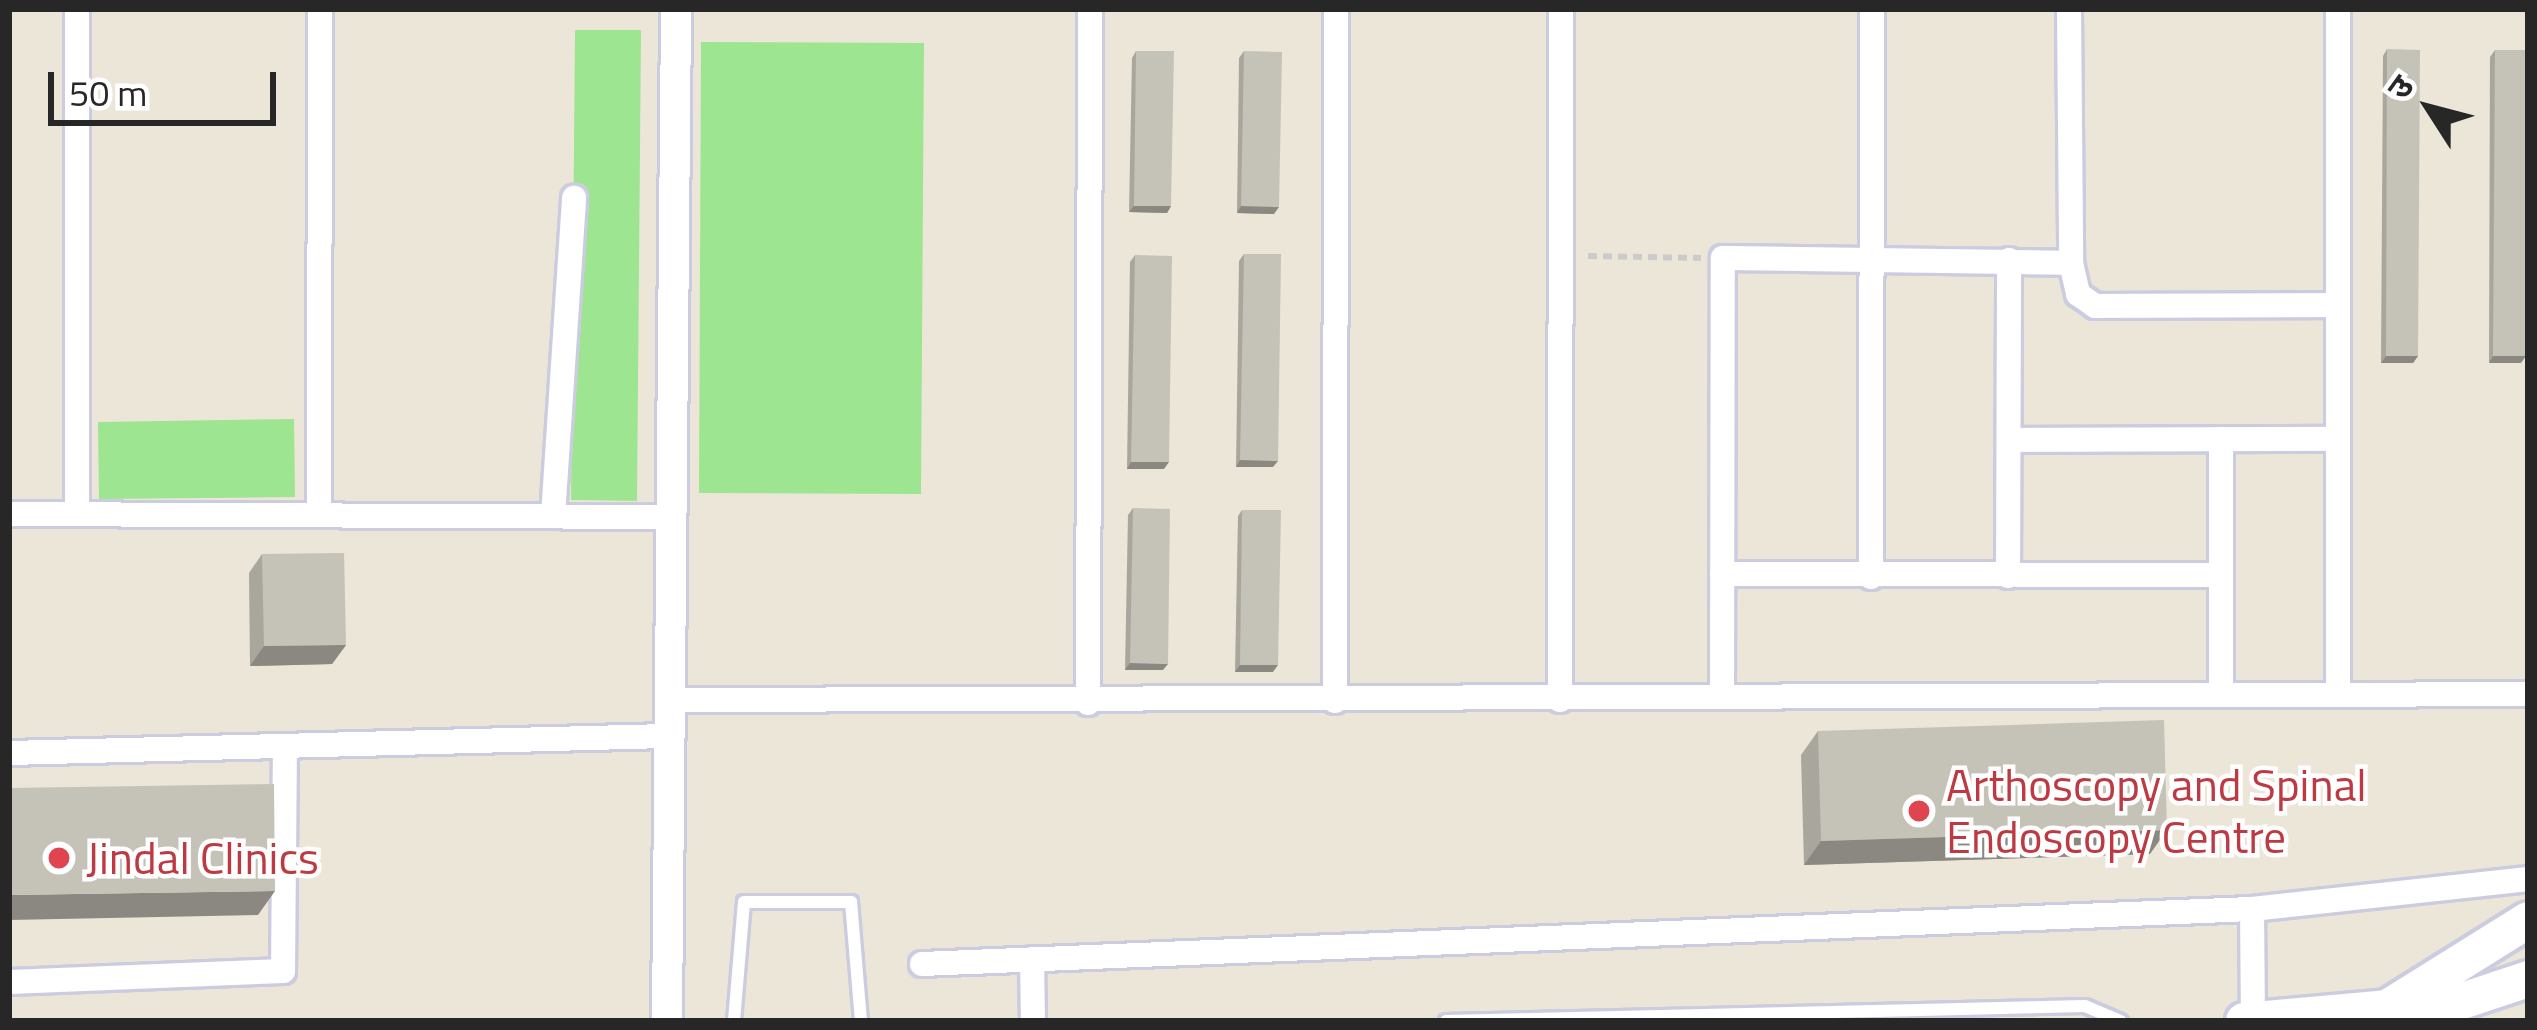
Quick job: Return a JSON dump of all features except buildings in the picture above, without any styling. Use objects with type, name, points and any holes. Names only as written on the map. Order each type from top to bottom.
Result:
[{"type":"main road","points":[[2384,1010],[2528,920]]},
{"type":"main road","points":[[2248,1021],[2458,1002],[2528,979]]},
{"type":"street","points":[[77,9],[77,514]]},
{"type":"street","points":[[319,515],[320,9]]},
{"type":"street","points":[[667,1021],[676,9]]},
{"type":"street","points":[[1088,703],[1090,9]]},
{"type":"street","points":[[1335,701],[1336,9]]},
{"type":"street","points":[[1560,700],[1562,9]]},
{"type":"street","points":[[1871,577],[1872,9]]},
{"type":"street","points":[[2069,9],[2071,263],[2078,294],[2095,307],[2338,305]]},
{"type":"street","points":[[2338,9],[2338,694]]},
{"type":"street","points":[[553,516],[574,198]]},
{"type":"street","points":[[1722,694],[1723,258],[2071,263]]},
{"type":"street","points":[[2008,576],[2009,260]]},
{"type":"street","points":[[2221,439],[2221,694]]},
{"type":"street","points":[[2008,440],[2338,439]]},
{"type":"street","points":[[9,514],[671,517]]},
{"type":"street","points":[[1722,574],[2221,575]]},
{"type":"street","points":[[669,700],[1088,703],[1560,700],[1722,694],[2528,694]]},
{"type":"street","points":[[9,753],[669,736]]},
{"type":"street","points":[[9,982],[283,971],[285,746]]},
{"type":"street","points":[[922,964],[2252,909],[2528,879]]},
{"type":"street","points":[[2248,1021],[2252,909]]},
{"type":"street","points":[[1032,959],[1033,1021]]},
{"type":"lane","points":[[734,1021],[744,902],[851,902],[861,1021]]},
{"type":"lane","points":[[1446,1021],[2085,1006],[2121,1021]]},
{"type":"path","points":[[1561,256],[1723,258]]},
{"type":"green space","points":[[575,30],[641,30],[637,501],[571,500]]},
{"type":"green space","points":[[701,42],[924,43],[921,494],[699,493]]},
{"type":"green space","points":[[294,419],[295,497],[99,499],[98,422]]},
{"type":"place","name":"Arthoscopy and Spinal Endoscopy Centre","points":[[1919,811]]},
{"type":"place","name":"Jindal Clinics","points":[[59,858]]}]
